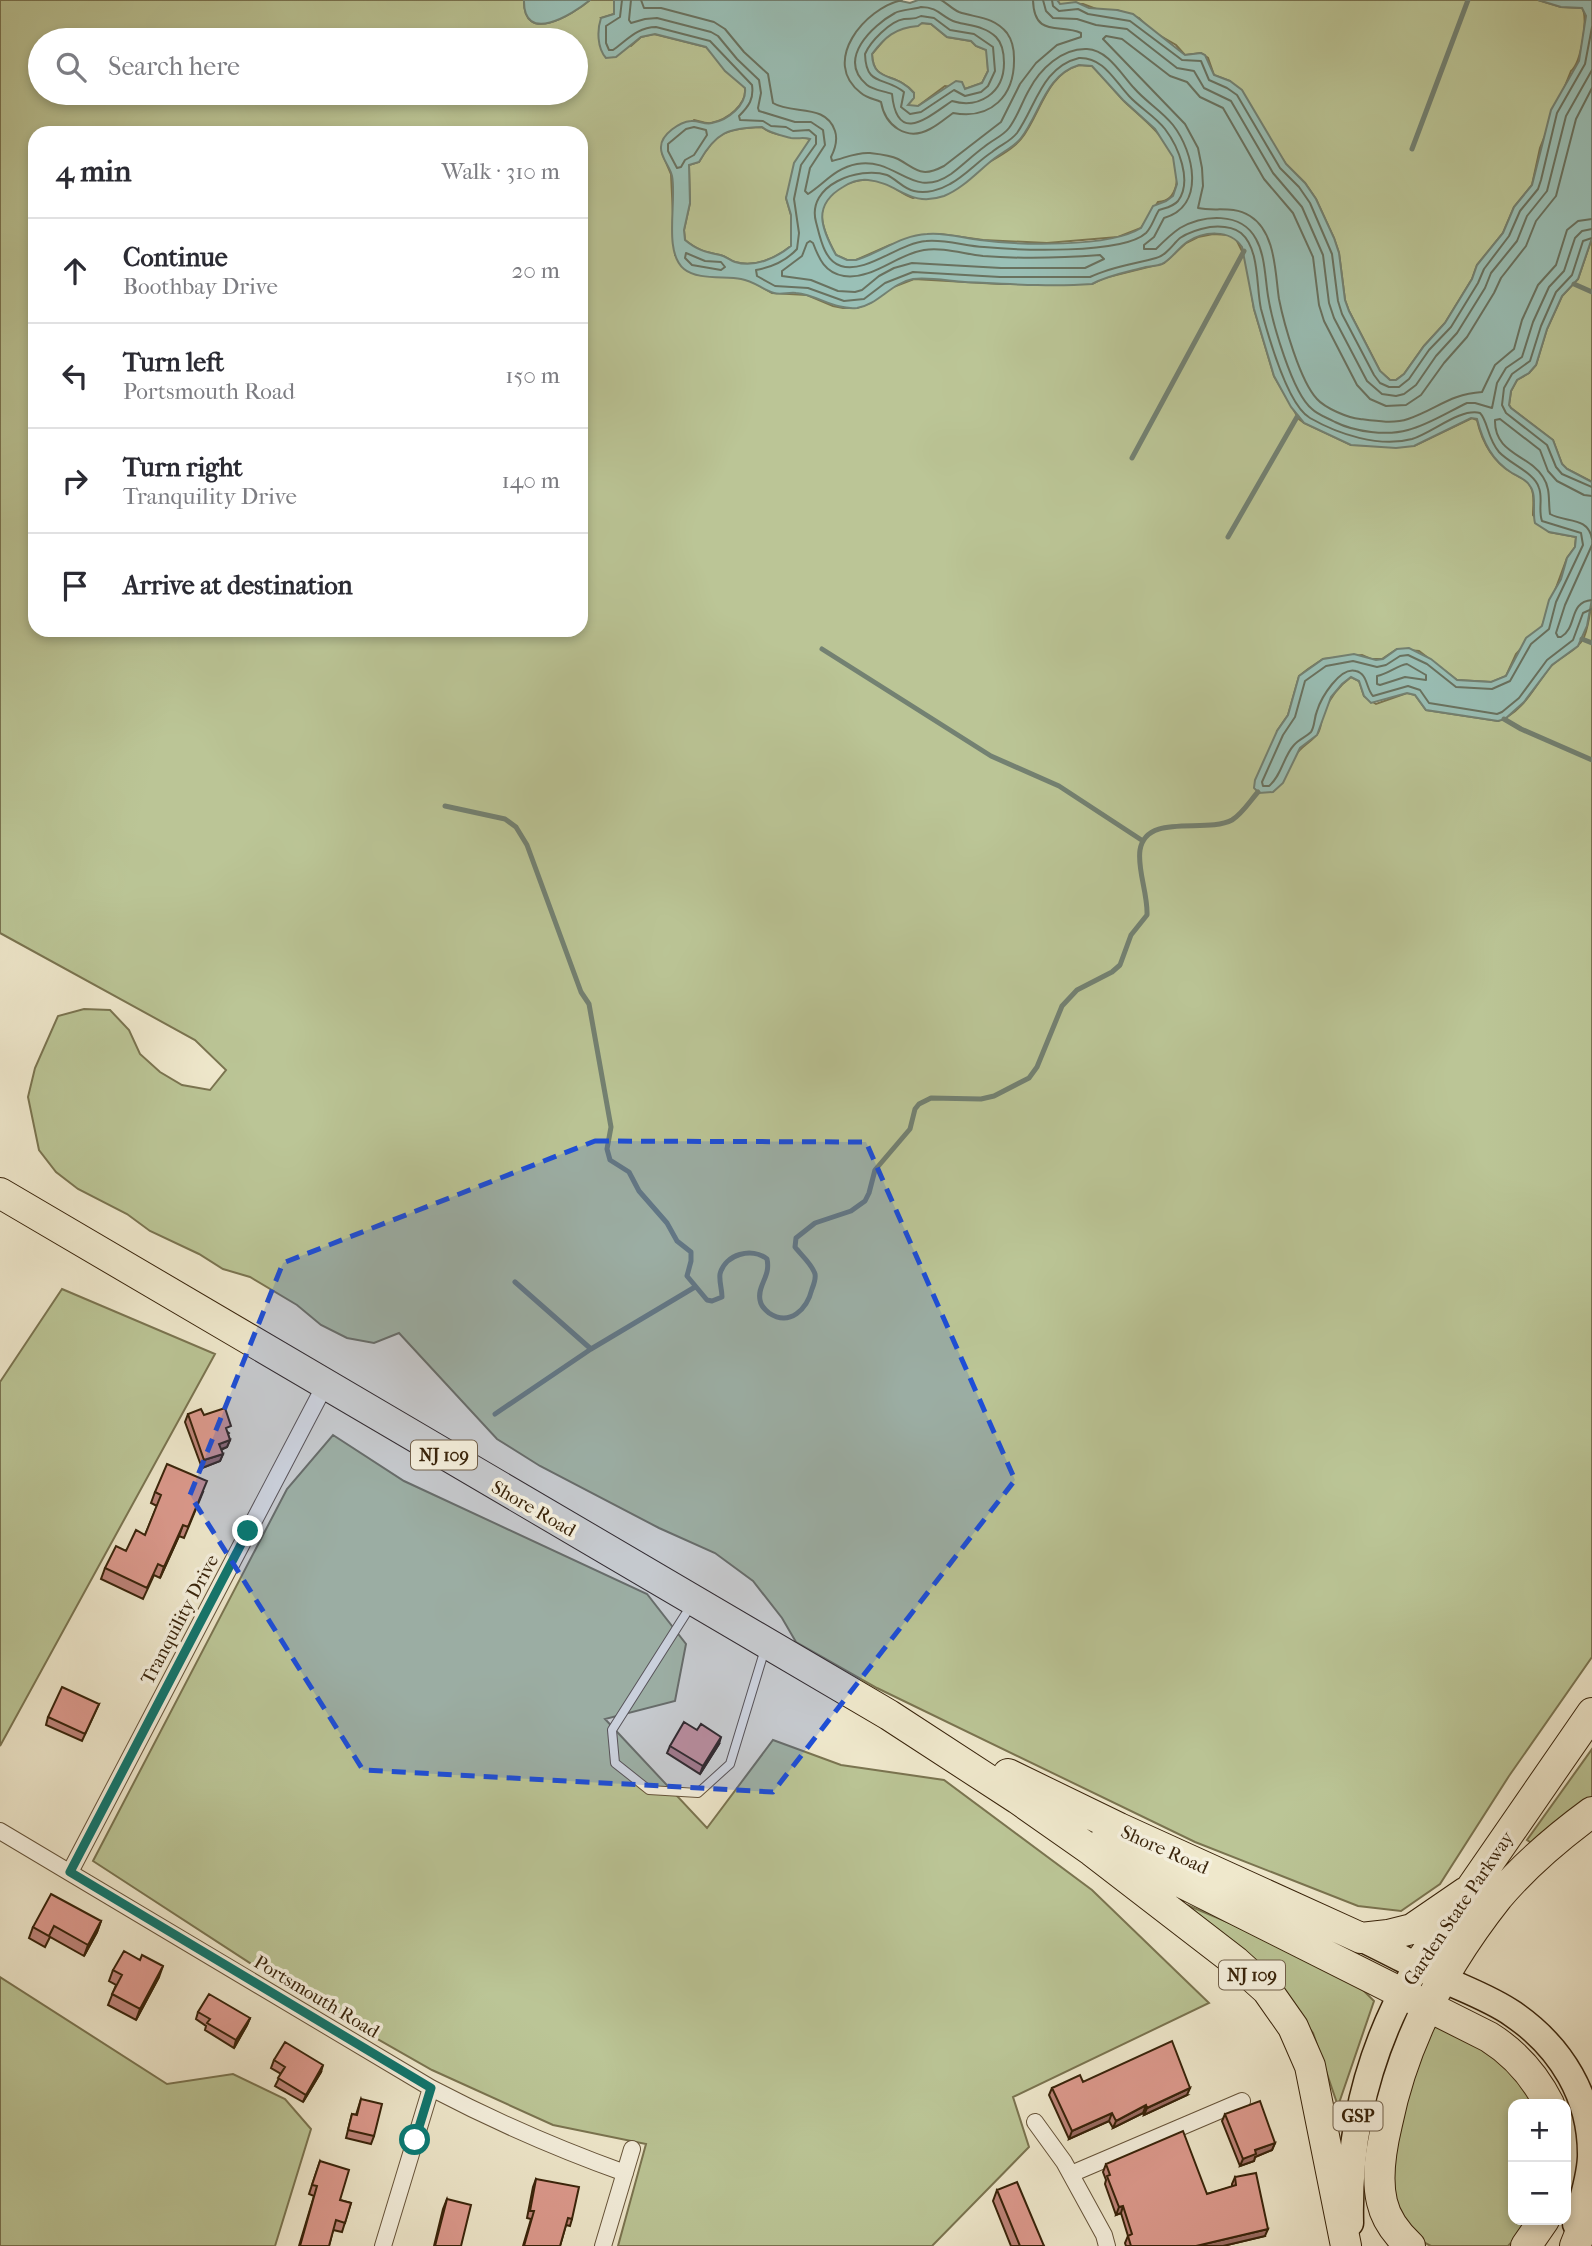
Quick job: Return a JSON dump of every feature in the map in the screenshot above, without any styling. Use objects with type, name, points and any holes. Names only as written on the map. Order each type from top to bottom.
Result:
[{"type":"highway","name":"Shore Road","points":[[0,1193],[889,1715],[1018,1799]]},
{"type":"highway","name":"Garden State Parkway","points":[[1418,1965],[1592,1713]]},
{"type":"highway","name":"Shore Road","points":[[889,1715],[1119,1829],[1361,1938]]},
{"type":"highway","points":[[1018,1799],[1502,2046],[1535,2080],[1546,2099]]},
{"type":"highway","name":"NJ 109","points":[[1018,1799],[1092,1851],[1236,1962],[1267,1990],[1280,2006],[1293,2027],[1310,2066],[1349,2246]]},
{"type":"highway","points":[[1414,2000],[1444,1979],[1468,1939],[1509,1885],[1540,1854],[1592,1812]]},
{"type":"highway","points":[[1361,1938],[1412,1929],[1466,1892]]},
{"type":"highway","points":[[1410,2246],[1388,2219],[1382,2204],[1379,2177],[1385,2129],[1412,2039],[1414,2000]]},
{"type":"highway","points":[[1572,2246],[1592,2204]]},
{"type":"highway","points":[[1526,2246],[1541,2225]]},
{"type":"main road","name":"Shore Road","points":[[1361,1938],[1444,1979]]},
{"type":"main road","name":"Garden State Parkway","points":[[1349,2246],[1350,2175],[1358,2113],[1370,2070],[1414,2000],[1418,1965]]},
{"type":"main road","name":"NJ 109","points":[[1444,1979],[1496,2004],[1527,2024],[1553,2049],[1572,2075],[1588,2123],[1591,2157],[1572,2246]]},
{"type":"street","name":"Tranquility Drive","points":[[70,1872],[325,1385]]},
{"type":"street","name":"Portsmouth Road","points":[[0,1831],[431,2088],[485,2117],[554,2148],[625,2173]]},
{"type":"street","points":[[383,2246],[431,2088]]},
{"type":"street","points":[[1071,2174],[1242,2101]]},
{"type":"street","points":[[1035,2122],[1071,2174],[1104,2235],[1107,2246]]},
{"type":"street","points":[[603,2246],[632,2149]]},
{"type":"lane","points":[[694,1602],[612,1730],[615,1763],[649,1790],[698,1793],[730,1764],[766,1644]]},
{"type":"highlighted area","points":[[595,1141],[866,1142],[1015,1480],[773,1792],[363,1770],[190,1495],[283,1263]]},
{"type":"green space","points":[[0,0],[524,0],[526,14],[531,21],[540,24],[572,13],[590,0],[614,0],[614,14],[601,18],[631,46],[641,37],[654,34],[706,47],[745,88],[743,100],[735,111],[711,123],[694,120],[662,153],[671,174],[675,255],[751,281],[772,293],[807,295],[843,308],[857,308],[870,303],[888,289],[914,279],[1000,284],[1092,284],[1104,278],[1164,263],[1186,243],[1198,237],[1229,235],[1236,239],[1246,259],[1254,309],[1274,376],[1299,419],[1351,445],[1414,446],[1472,418],[1477,420],[1485,444],[1494,457],[1507,469],[1526,480],[1531,487],[1533,515],[1549,532],[1576,537],[1575,547],[1567,558],[1542,626],[1516,654],[1506,676],[1492,682],[1457,680],[1419,651],[1397,649],[1382,659],[1371,659],[1362,655],[1323,659],[1299,676],[1288,715],[1277,731],[1295,756],[1318,733],[1329,701],[1351,677],[1359,681],[1364,696],[1376,704],[1407,693],[1415,695],[1426,710],[1498,721],[1507,717],[1522,705],[1551,666],[1581,642],[1587,628],[1592,599],[1592,1657],[1509,1776],[1440,1884],[1401,1911],[1358,1906],[1195,1842],[877,1688],[796,1642],[782,1618],[753,1581],[715,1553],[659,1528],[540,1466],[497,1439],[399,1333],[374,1343],[347,1338],[321,1325],[297,1305],[250,1277],[223,1269],[199,1254],[150,1231],[127,1214],[78,1189],[56,1172],[39,1150],[28,1097],[35,1068],[58,1016],[84,1009],[110,1010],[129,1030],[140,1054],[160,1072],[182,1085],[210,1090],[226,1070],[195,1040],[0,933]]},
{"type":"green space","points":[[1057,0],[1538,0],[1561,7],[1582,8],[1585,21],[1581,50],[1540,148],[1532,185],[1514,207],[1503,233],[1477,265],[1472,279],[1445,323],[1404,374],[1396,380],[1390,380],[1380,371],[1349,311],[1339,253],[1316,199],[1286,164],[1230,81],[1214,75],[1208,58],[1201,53],[1185,55],[1176,45],[1152,31],[1139,18],[1117,10],[1099,10],[1083,4],[1060,4]]},
{"type":"green space","points":[[931,24],[947,37],[971,41],[987,50],[988,71],[982,83],[965,89],[945,86],[918,106],[908,105],[914,93],[907,86],[876,70],[872,54],[888,35],[904,26]]},
{"type":"green space","points":[[1079,65],[1092,66],[1125,102],[1154,128],[1175,160],[1176,186],[1172,196],[1158,202],[1141,228],[1118,237],[1047,243],[983,240],[940,234],[890,245],[856,260],[847,260],[836,255],[824,229],[822,213],[830,196],[837,189],[855,181],[875,180],[913,198],[971,172],[1013,147],[1028,129],[1058,77]]},
{"type":"green space","points":[[762,127],[779,135],[810,139],[786,198],[791,215],[791,246],[765,261],[743,264],[701,250],[685,240],[684,230],[690,203],[689,165],[699,162],[711,144],[724,133]]},
{"type":"green space","points":[[1592,238],[1592,482],[1567,469],[1562,464],[1553,440],[1509,405],[1511,391],[1517,380],[1536,365],[1547,329],[1562,296],[1578,279]]},
{"type":"green space","points":[[62,1289],[215,1354],[0,1746],[0,1382]]},
{"type":"green space","points":[[333,1435],[404,1481],[647,1594],[686,1644],[675,1701],[605,1719],[707,1828],[773,1740],[841,1765],[944,1780],[1092,1890],[1209,2003],[1013,2097],[1029,2147],[932,2246],[618,2246],[646,2144],[553,2125],[432,2070],[293,1991],[93,1861],[287,1489]]},
{"type":"green space","points":[[1592,1749],[1592,1798],[1533,1844],[1527,1840]]},
{"type":"green space","points":[[1187,1905],[1232,1924],[1361,1988],[1374,2001],[1338,2106],[1313,2033],[1266,1971]]},
{"type":"green space","points":[[0,1977],[167,2084],[233,2074],[285,2099],[311,2129],[275,2246],[0,2246]]},
{"type":"green space","points":[[1434,2023],[1452,2030],[1516,2070],[1534,2099],[1508,2099],[1508,2225],[1528,2225],[1508,2246],[1431,2246],[1408,2229],[1395,2205],[1391,2175],[1394,2142],[1412,2076]]},
{"type":"water","points":[[524,0],[590,0],[572,13],[540,24],[531,21],[526,14]]},
{"type":"water","points":[[614,0],[896,0],[910,3],[918,0],[1057,0],[1060,4],[1076,2],[1089,8],[1133,14],[1185,55],[1205,55],[1214,75],[1230,81],[1242,90],[1286,164],[1316,199],[1339,253],[1349,311],[1380,371],[1390,380],[1396,380],[1404,374],[1445,323],[1472,279],[1477,265],[1503,233],[1514,207],[1532,185],[1551,110],[1579,61],[1586,16],[1582,8],[1561,7],[1538,0],[1592,0],[1592,238],[1578,279],[1562,296],[1547,329],[1536,365],[1517,380],[1511,391],[1509,405],[1553,440],[1562,464],[1567,469],[1592,482],[1592,599],[1587,626],[1578,646],[1552,665],[1524,702],[1505,719],[1498,721],[1426,710],[1415,695],[1407,693],[1371,703],[1364,696],[1359,681],[1351,677],[1331,697],[1317,735],[1300,748],[1283,783],[1273,792],[1259,793],[1254,788],[1255,780],[1277,731],[1288,715],[1299,676],[1323,659],[1354,654],[1376,660],[1383,659],[1397,649],[1409,648],[1431,659],[1457,680],[1491,682],[1506,676],[1526,638],[1542,626],[1549,600],[1561,579],[1567,558],[1575,547],[1576,537],[1549,532],[1535,523],[1532,490],[1526,482],[1494,457],[1485,443],[1477,419],[1471,418],[1414,446],[1396,448],[1351,445],[1304,423],[1291,407],[1274,376],[1254,309],[1242,247],[1231,237],[1209,234],[1194,238],[1162,264],[1105,278],[1092,284],[1029,285],[913,279],[898,285],[872,303],[857,308],[841,307],[804,294],[774,293],[741,279],[689,272],[678,261],[674,251],[672,176],[662,154],[662,142],[668,133],[687,122],[712,123],[724,119],[740,106],[745,88],[725,71],[706,47],[655,34],[641,37],[616,57],[606,58],[599,44],[598,33],[601,18],[614,14]],"holes":[[[922,23],[931,24],[947,37],[971,41],[986,50],[988,71],[982,83],[965,89],[962,82],[956,81],[918,106],[908,105],[914,98],[914,93],[907,86],[876,70],[872,54],[891,34]],[[1079,65],[1092,66],[1123,100],[1155,129],[1173,157],[1177,184],[1173,196],[1153,206],[1141,228],[1108,239],[1039,244],[927,234],[899,241],[856,260],[847,260],[836,255],[826,236],[822,218],[823,209],[833,194],[858,180],[879,182],[922,199],[951,193],[1018,141],[1051,86],[1068,70]],[[762,127],[772,133],[810,139],[794,163],[786,198],[791,215],[791,246],[765,261],[743,264],[693,246],[685,240],[684,230],[690,203],[689,165],[699,162],[717,138],[732,131]]]},
{"type":"building","points":[[225,1408],[231,1426],[226,1428],[230,1440],[219,1444],[223,1454],[204,1460],[188,1414],[201,1409],[204,1415]]},
{"type":"building","points":[[167,1464],[207,1481],[188,1527],[183,1525],[164,1567],[158,1564],[147,1588],[105,1568],[116,1546],[126,1551],[136,1530],[145,1535],[161,1495],[155,1492]]},
{"type":"building","points":[[62,1687],[99,1704],[85,1734],[48,1717]]},
{"type":"building","points":[[684,1722],[697,1730],[701,1724],[721,1737],[703,1766],[670,1746]]},
{"type":"building","points":[[51,1894],[101,1921],[88,1945],[54,1926],[49,1936],[33,1927]]},
{"type":"building","points":[[124,1951],[140,1960],[142,1955],[163,1966],[140,2009],[112,1994],[122,1975],[113,1970]]},
{"type":"building","points":[[209,1994],[250,2018],[236,2040],[207,2023],[210,2019],[198,2012]]},
{"type":"building","points":[[1172,2041],[1190,2088],[1147,2108],[1146,2105],[1116,2121],[1112,2113],[1072,2131],[1052,2088],[1080,2075],[1083,2082]]},
{"type":"building","points":[[285,2042],[323,2065],[306,2095],[278,2078],[285,2067],[274,2060]]},
{"type":"building","points":[[361,2099],[382,2104],[374,2136],[348,2130],[352,2114],[357,2115]]},
{"type":"building","points":[[1260,2101],[1275,2143],[1255,2150],[1256,2154],[1243,2159],[1225,2114]]},
{"type":"building","points":[[1183,2131],[1207,2194],[1236,2185],[1235,2177],[1256,2173],[1268,2229],[1196,2246],[1131,2246],[1128,2236],[1132,2234],[1123,2206],[1119,2207],[1107,2176],[1110,2175],[1106,2164]]},
{"type":"building","points":[[320,2161],[349,2170],[340,2200],[351,2203],[345,2223],[336,2220],[329,2246],[300,2246],[317,2186],[312,2185]]},
{"type":"building","points":[[536,2179],[579,2187],[572,2219],[568,2218],[560,2246],[524,2246],[534,2211],[530,2211]]},
{"type":"building","points":[[1017,2182],[1044,2246],[1020,2246],[997,2190]]},
{"type":"building","points":[[447,2199],[471,2205],[461,2246],[435,2246]]},
{"type":"waterway","points":[[1412,149],[1468,0]]},
{"type":"waterway","points":[[1132,458],[1244,251]]},
{"type":"waterway","points":[[1574,284],[1592,292]]},
{"type":"waterway","points":[[1228,537],[1297,417]]},
{"type":"waterway","points":[[1582,639],[1592,643]]},
{"type":"waterway","points":[[822,649],[991,756],[1059,786],[1143,841]]},
{"type":"waterway","points":[[1504,719],[1592,760]]},
{"type":"waterway","points":[[445,806],[505,819],[516,827],[527,845],[581,992],[589,1004],[611,1127],[607,1149],[610,1160],[629,1172],[639,1191],[667,1223],[677,1241],[691,1252],[687,1276],[707,1300],[722,1297],[720,1274],[727,1262],[740,1254],[754,1253],[767,1259],[768,1265],[760,1290],[761,1304],[769,1313],[784,1318],[791,1317],[802,1309],[815,1280],[811,1267],[795,1247],[796,1238],[815,1223],[851,1211],[865,1201],[875,1170],[910,1129],[919,1104],[931,1098],[981,1099],[994,1096],[1029,1078],[1037,1067],[1062,1006],[1077,990],[1120,965],[1131,935],[1147,915],[1139,857],[1145,838],[1153,831],[1165,828],[1221,824],[1232,820],[1258,792]]},
{"type":"waterway","points":[[515,1282],[591,1349]]},
{"type":"waterway","points":[[495,1414],[591,1349],[695,1287]]},
{"type":"route","points":[[248,1531],[70,1872],[431,2088],[415,2140]]}]
